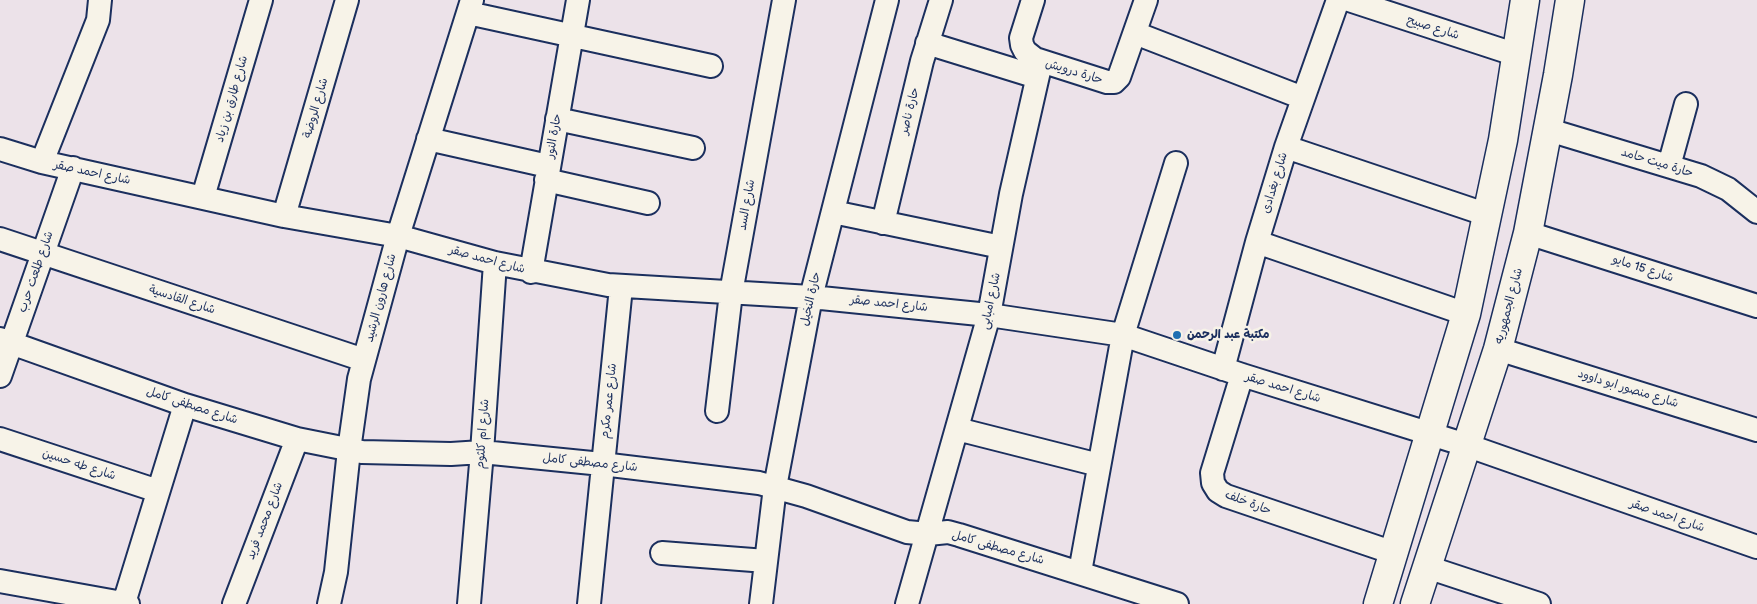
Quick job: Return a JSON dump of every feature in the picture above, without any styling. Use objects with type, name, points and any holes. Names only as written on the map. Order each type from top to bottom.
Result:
[{"type":"main road","points":[[1378,604],[1466,314],[1488,215],[1525,0]]},
{"type":"main road","name":"شارع الجمهوريه","points":[[1415,604],[1498,349],[1528,233],[1570,0]]},
{"type":"street","points":[[42,162],[98,20],[100,0]]},
{"type":"street","name":"شارع طارق بن زياد","points":[[203,197],[260,0]]},
{"type":"street","name":"شارع الروضة","points":[[284,216],[347,0]]},
{"type":"street","name":"حارة النور","points":[[531,272],[578,0]]},
{"type":"street","name":"شارع السد","points":[[717,412],[731,293],[784,0]]},
{"type":"street","name":"حارة النخيل","points":[[761,604],[775,487],[811,297],[887,0]]},
{"type":"street","name":"حارة ناصر","points":[[883,223],[927,43],[941,0]]},
{"type":"street","points":[[1033,0],[1021,38],[1025,51],[1036,68]]},
{"type":"street","name":"حارة درويش","points":[[1036,68],[1114,82],[1119,77],[1146,0]]},
{"type":"street","name":"شارع بغدادى","points":[[1233,372],[1257,242],[1286,147],[1338,0]]},
{"type":"street","name":"شارع صبيح","points":[[1350,0],[1517,55]]},
{"type":"street","points":[[470,6],[572,36],[712,66]]},
{"type":"street","name":"شارع هارون الرشيد","points":[[329,604],[336,572],[349,450],[364,360],[398,236],[470,6]]},
{"type":"street","points":[[1135,33],[1303,98]]},
{"type":"street","points":[[927,43],[1036,68]]},
{"type":"street","name":"شارع امبابى","points":[[907,604],[989,314],[1010,194],[1036,68]]},
{"type":"street","points":[[1669,166],[1686,104]]},
{"type":"street","points":[[557,119],[693,148]]},
{"type":"street","name":"حارة ميت حامد","points":[[1548,130],[1669,166],[1715,182],[1728,189],[1757,212]]},
{"type":"street","points":[[428,139],[648,203]]},
{"type":"street","points":[[1286,147],[1488,215]]},
{"type":"street","name":"شارع احمد صقر","points":[[0,149],[42,162],[284,216],[398,236],[495,264],[621,287],[811,297],[989,314],[1123,335],[1233,372],[1466,445],[1757,547]]},
{"type":"street","points":[[1080,572],[1123,335],[1176,162]]},
{"type":"street","name":"شارع طلعت حرب","points":[[0,376],[6,341],[43,254],[73,168]]},
{"type":"street","points":[[833,212],[1001,247]]},
{"type":"street","name":"شارع 15 مايو","points":[[1528,233],[1757,306]]},
{"type":"street","name":"شارع القادسية","points":[[0,239],[364,360]]},
{"type":"street","points":[[1257,242],[1466,314]]},
{"type":"street","name":"شارع ام كلثوم","points":[[469,604],[495,264]]},
{"type":"street","name":"شارع عمر مكرم","points":[[589,604],[621,287]]},
{"type":"street","name":"شارع مصطفى كامل","points":[[6,341],[185,405],[297,439],[349,450],[376,453],[482,452],[602,464],[775,487],[907,532],[928,534],[948,532],[1177,604]]},
{"type":"street","name":"شارع منصور ابو داوود","points":[[1498,349],[1757,430]]},
{"type":"street","name":"حارة خلف","points":[[1233,372],[1212,473],[1213,483],[1218,491],[1226,496],[1394,554]]},
{"type":"street","points":[[0,581],[126,604],[185,405]]},
{"type":"street","points":[[957,429],[1099,465]]},
{"type":"street","name":"شارع طه حسين","points":[[0,438],[158,491]]},
{"type":"street","name":"شارع محمد فريد","points":[[234,604],[297,439]]},
{"type":"street","points":[[662,553],[766,561]]},
{"type":"street","points":[[1427,568],[1538,604]]},
{"type":"place","name":"مكتبة عبد الرحمن","points":[[1177,335]]}]
